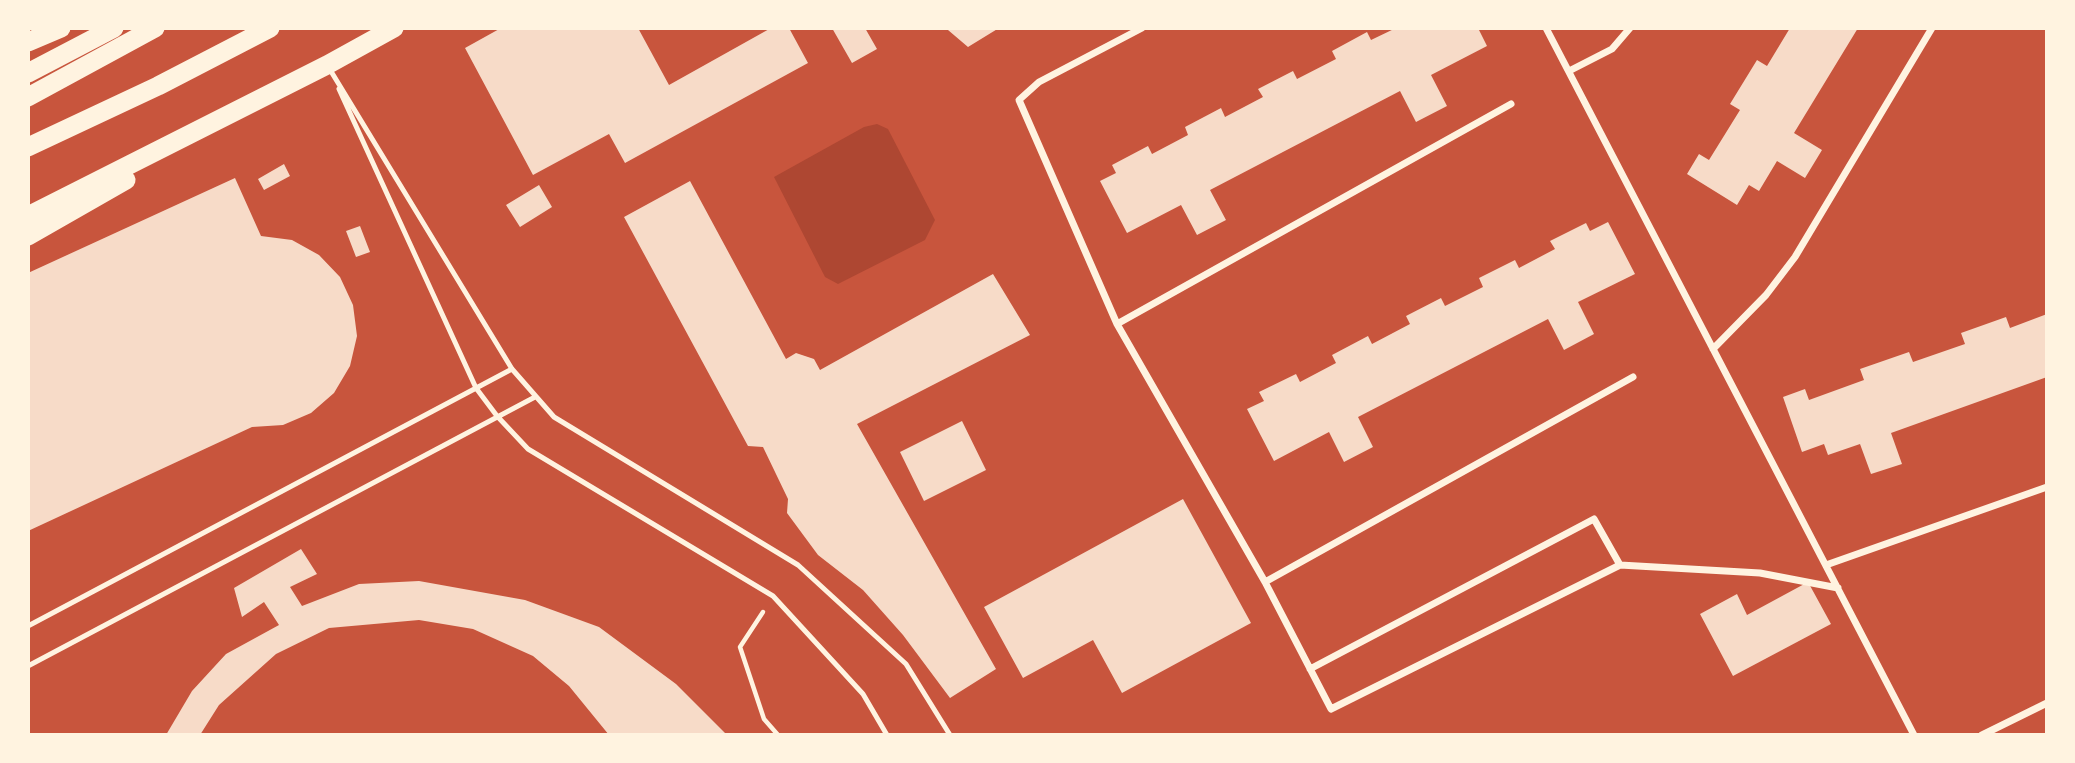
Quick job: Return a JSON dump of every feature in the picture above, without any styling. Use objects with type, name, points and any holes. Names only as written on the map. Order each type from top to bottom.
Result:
[{"type":"highway","points":[[28,42],[61,28]]},
{"type":"highway","points":[[28,73],[114,28]]},
{"type":"highway","points":[[28,97],[155,28]]},
{"type":"highway","points":[[28,146],[158,86],[270,28]]},
{"type":"highway","points":[[28,236],[394,28]]},
{"type":"highway","points":[[28,216],[327,65]]},
{"type":"street","points":[[1142,28],[1039,82],[1019,100],[1117,324],[1265,582],[1331,709],[1620,565],[1760,573],[1838,588]]},
{"type":"street","points":[[1546,28],[1914,735]]},
{"type":"street","points":[[1569,71],[1612,49],[1630,28]]},
{"type":"street","points":[[1713,349],[1766,295],[1795,257],[1932,28]]},
{"type":"street","points":[[1117,324],[1511,104]]},
{"type":"street","points":[[1265,582],[1633,377]]},
{"type":"street","points":[[1826,565],[2047,487]]},
{"type":"street","points":[[1310,669],[1594,519],[1620,565]]},
{"type":"street","points":[[1982,735],[2047,702]]},
{"type":"lane","points":[[327,65],[512,369],[535,397],[554,417],[799,565],[906,664],[950,735]]},
{"type":"lane","points":[[327,65],[476,388],[497,416],[528,449],[773,596],[863,694],[887,735]]},
{"type":"lane","points":[[28,626],[512,369]]},
{"type":"lane","points":[[28,666],[535,397]]},
{"type":"path","points":[[773,596],[740,647],[764,719],[778,735]]},
{"type":"shaded area","points":[[877,124],[888,129],[935,220],[925,240],[838,284],[825,277],[774,177],[864,127]]},
{"type":"building","points":[[501,28],[638,28],[669,85],[771,28],[789,28],[808,63],[625,163],[609,134],[533,175],[465,48]]},
{"type":"building","points":[[832,28],[865,28],[877,49],[852,63]]},
{"type":"building","points":[[999,28],[968,47],[948,30]]},
{"type":"building","points":[[1396,28],[1478,28],[1487,46],[1431,75],[1447,106],[1416,122],[1400,91],[1210,190],[1226,220],[1197,235],[1181,205],[1127,233],[1100,181],[1116,173],[1112,165],[1148,146],[1152,154],[1188,135],[1185,127],[1221,108],[1225,117],[1263,97],[1258,89],[1293,71],[1297,79],[1336,59],[1332,51],[1367,32],[1371,40]]},
{"type":"building","points":[[1790,28],[1858,28],[1794,133],[1822,150],[1805,178],[1777,161],[1759,191],[1749,185],[1737,205],[1687,174],[1699,154],[1709,160],[1740,110],[1730,104],[1757,60],[1767,66]]},
{"type":"building","points":[[284,164],[290,176],[264,190],[258,179]]},
{"type":"building","points":[[235,178],[261,236],[292,240],[319,255],[340,277],[353,305],[357,336],[350,366],[334,393],[311,413],[283,425],[252,427],[28,531],[28,273]]},
{"type":"building","points":[[690,181],[786,359],[796,353],[814,359],[820,370],[993,274],[1030,335],[857,424],[996,669],[950,698],[903,635],[863,590],[818,555],[787,513],[788,499],[763,447],[748,446],[624,217]]},
{"type":"building","points":[[539,185],[552,207],[520,227],[506,205]]},
{"type":"building","points":[[1608,222],[1635,274],[1578,302],[1594,334],[1564,350],[1548,319],[1358,417],[1373,447],[1344,462],[1329,432],[1274,461],[1247,409],[1264,401],[1259,392],[1296,374],[1300,382],[1336,363],[1332,355],[1368,336],[1372,344],[1410,324],[1406,316],[1441,298],[1445,306],[1483,287],[1479,278],[1515,260],[1519,268],[1555,249],[1550,241],[1586,223],[1590,231]]},
{"type":"building","points":[[360,226],[370,252],[356,257],[346,231]]},
{"type":"building","points":[[2047,314],[2047,377],[1891,433],[1902,464],[1871,474],[1860,444],[1828,455],[1824,444],[1802,452],[1783,397],[1805,389],[1809,400],[1864,380],[1860,369],[1909,352],[1913,362],[1965,344],[1961,333],[2006,317],[2010,328]]},
{"type":"building","points":[[962,421],[986,470],[924,501],[900,452]]},
{"type":"building","points":[[1183,499],[1251,623],[1122,693],[1093,640],[1023,678],[984,607]]},
{"type":"building","points":[[301,549],[317,574],[290,587],[302,606],[359,584],[419,581],[525,600],[599,627],[676,684],[727,735],[609,735],[569,686],[533,656],[473,629],[419,620],[329,628],[276,654],[219,705],[200,735],[166,735],[192,691],[226,654],[279,625],[264,602],[242,617],[234,588]]},
{"type":"building","points":[[1808,582],[1831,624],[1733,676],[1700,614],[1737,594],[1747,615]]}]
